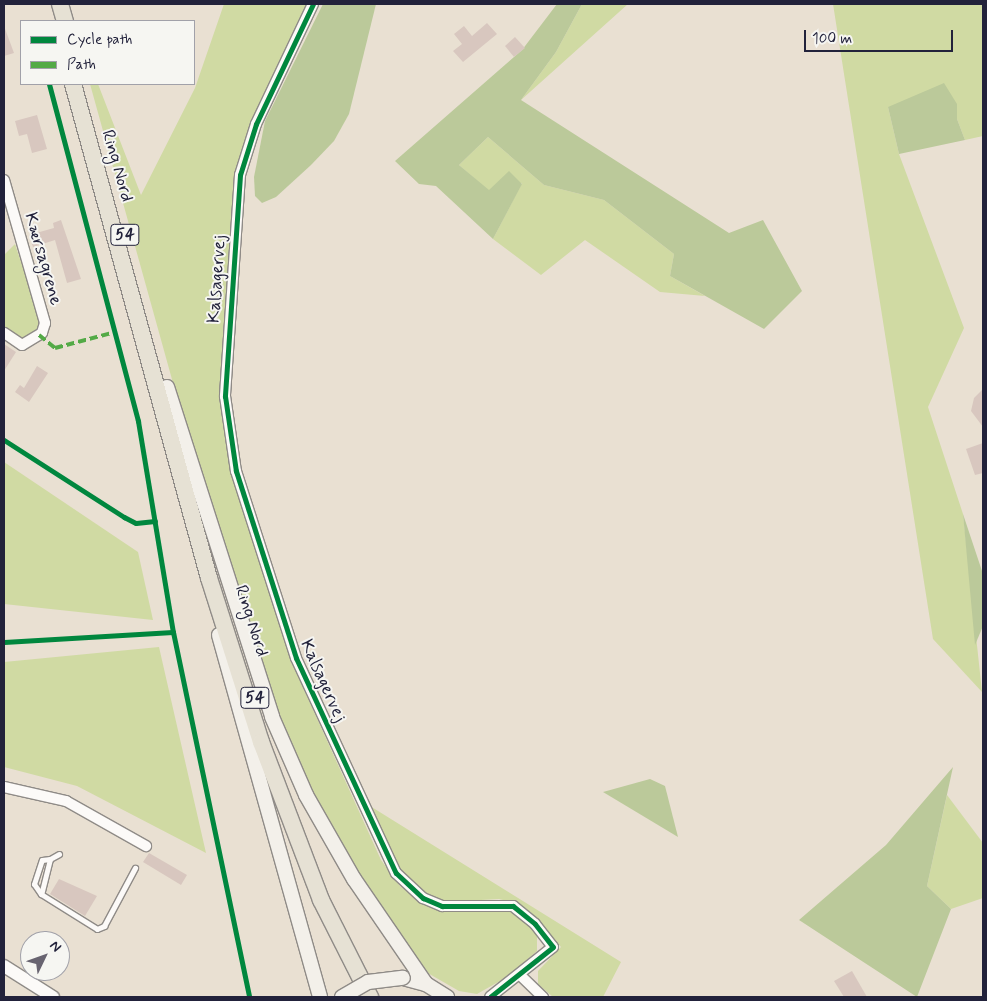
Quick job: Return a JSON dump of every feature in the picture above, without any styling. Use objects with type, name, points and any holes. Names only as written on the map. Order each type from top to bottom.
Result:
[{"type":"highway","points":[[50,4],[55,20]]},
{"type":"highway","points":[[60,4],[65,20]]},
{"type":"highway","name":"Ring Nord","points":[[73,85],[209,578]]},
{"type":"highway","name":"54","points":[[82,85],[167,387]]},
{"type":"highway","name":"Ring Nord","points":[[167,387],[216,576],[268,740],[328,897],[377,997]]},
{"type":"highway","name":"54","points":[[209,578],[289,821],[321,900],[370,997]]},
{"type":"main road","points":[[167,387],[276,726],[306,795],[354,879],[426,984]]},
{"type":"main road","points":[[209,578],[210,602],[320,997]]},
{"type":"main road","points":[[342,997],[368,982],[403,978],[426,984],[447,997]]},
{"type":"street","name":"Kalsagervej","points":[[313,4],[256,124],[240,175],[225,396],[236,471],[296,658],[386,858],[408,887],[442,906],[500,903],[524,913],[552,947],[520,975],[490,997]]},
{"type":"street","name":"Kærsagrene","points":[[4,180],[45,323],[42,333],[22,344],[4,333]]},
{"type":"street","points":[[4,787],[66,801],[146,846]]},
{"type":"street","points":[[4,966],[53,997]]},
{"type":"street","points":[[520,975],[543,997]]},
{"type":"lane","points":[[59,854],[42,860],[34,884],[41,894],[101,928],[135,868]]},
{"type":"lane","points":[[41,894],[50,858]]},
{"type":"green space","points":[[224,4],[309,4],[236,177],[220,397],[231,474],[292,663],[381,860],[400,886],[421,902],[499,907],[522,917],[537,935],[537,951],[507,977],[477,994],[459,991],[419,968],[400,944],[310,792],[275,712],[173,383],[90,85],[98,85],[141,195],[195,88]]},
{"type":"green space","points":[[323,4],[376,4],[349,114],[334,141],[311,165],[276,197],[262,203],[255,196],[254,177],[265,121]]},
{"type":"green space","points":[[557,4],[582,4],[556,52],[521,100],[729,233],[763,220],[802,291],[764,329],[670,276],[674,254],[604,200],[544,185],[488,137],[459,165],[489,190],[509,171],[522,184],[493,239],[436,186],[419,184],[395,161],[522,50]]},
{"type":"green space","points":[[582,4],[628,4],[521,100],[556,52]]},
{"type":"green space","points":[[833,4],[983,4],[983,136],[965,140],[957,119],[957,104],[888,107],[899,154],[964,328],[928,407],[963,514],[982,692],[933,639]]},
{"type":"green space","points":[[944,83],[957,104],[957,119],[965,140],[899,154],[888,107]]},
{"type":"green space","points":[[488,137],[544,185],[604,200],[674,254],[670,276],[705,296],[660,292],[585,240],[541,275],[493,239],[522,183],[489,191],[459,165]]},
{"type":"green space","points":[[15,244],[41,322],[38,331],[22,339],[4,327],[4,255]]},
{"type":"green space","points":[[4,462],[138,552],[153,620],[4,604]]},
{"type":"green space","points":[[963,514],[983,574],[983,626],[975,645]]},
{"type":"green space","points":[[159,647],[206,853],[77,786],[4,767],[4,662]]},
{"type":"green space","points":[[953,767],[927,886],[951,909],[917,997],[799,920],[886,845]]},
{"type":"green space","points":[[650,779],[665,786],[678,837],[603,792]]},
{"type":"green space","points":[[947,795],[983,843],[983,898],[951,909],[927,886]]},
{"type":"green space","points":[[370,806],[621,962],[603,997],[553,997],[538,984],[538,971],[561,947],[530,912],[515,903],[499,899],[445,902],[424,893],[390,858]]},
{"type":"building","points":[[487,23],[497,34],[463,62],[453,51],[462,44],[454,34],[464,26],[472,36]]},
{"type":"building","points":[[4,26],[14,53],[4,56]]},
{"type":"building","points":[[515,37],[525,48],[514,57],[505,46]]},
{"type":"building","points":[[37,115],[47,149],[32,153],[27,134],[19,136],[15,121]]},
{"type":"building","points":[[61,220],[81,279],[67,283],[55,240],[33,247],[29,235],[54,228],[53,223]]},
{"type":"building","points":[[4,344],[16,352],[4,371]]},
{"type":"building","points":[[37,366],[48,373],[29,402],[15,392],[20,385],[24,388]]},
{"type":"building","points":[[983,389],[983,427],[971,411],[974,398]]},
{"type":"building","points":[[983,443],[983,473],[975,475],[966,449]]},
{"type":"building","points":[[149,853],[187,875],[181,885],[143,862]]},
{"type":"building","points":[[59,879],[97,896],[85,916],[50,894]]},
{"type":"building","points":[[852,971],[867,997],[844,997],[834,981]]},
{"type":"marked path","points":[[39,335],[55,348],[115,332]]},
{"type":"cycle path","points":[[313,4],[256,124],[240,175],[225,396],[236,471],[296,658],[396,873],[423,898],[442,906],[513,906],[535,924],[553,947],[490,997]]},
{"type":"cycle path","points":[[49,85],[138,421],[173,632],[249,997]]},
{"type":"cycle path","points":[[4,440],[124,517],[136,523],[155,521]]},
{"type":"cycle path","points":[[4,642],[173,632]]}]
